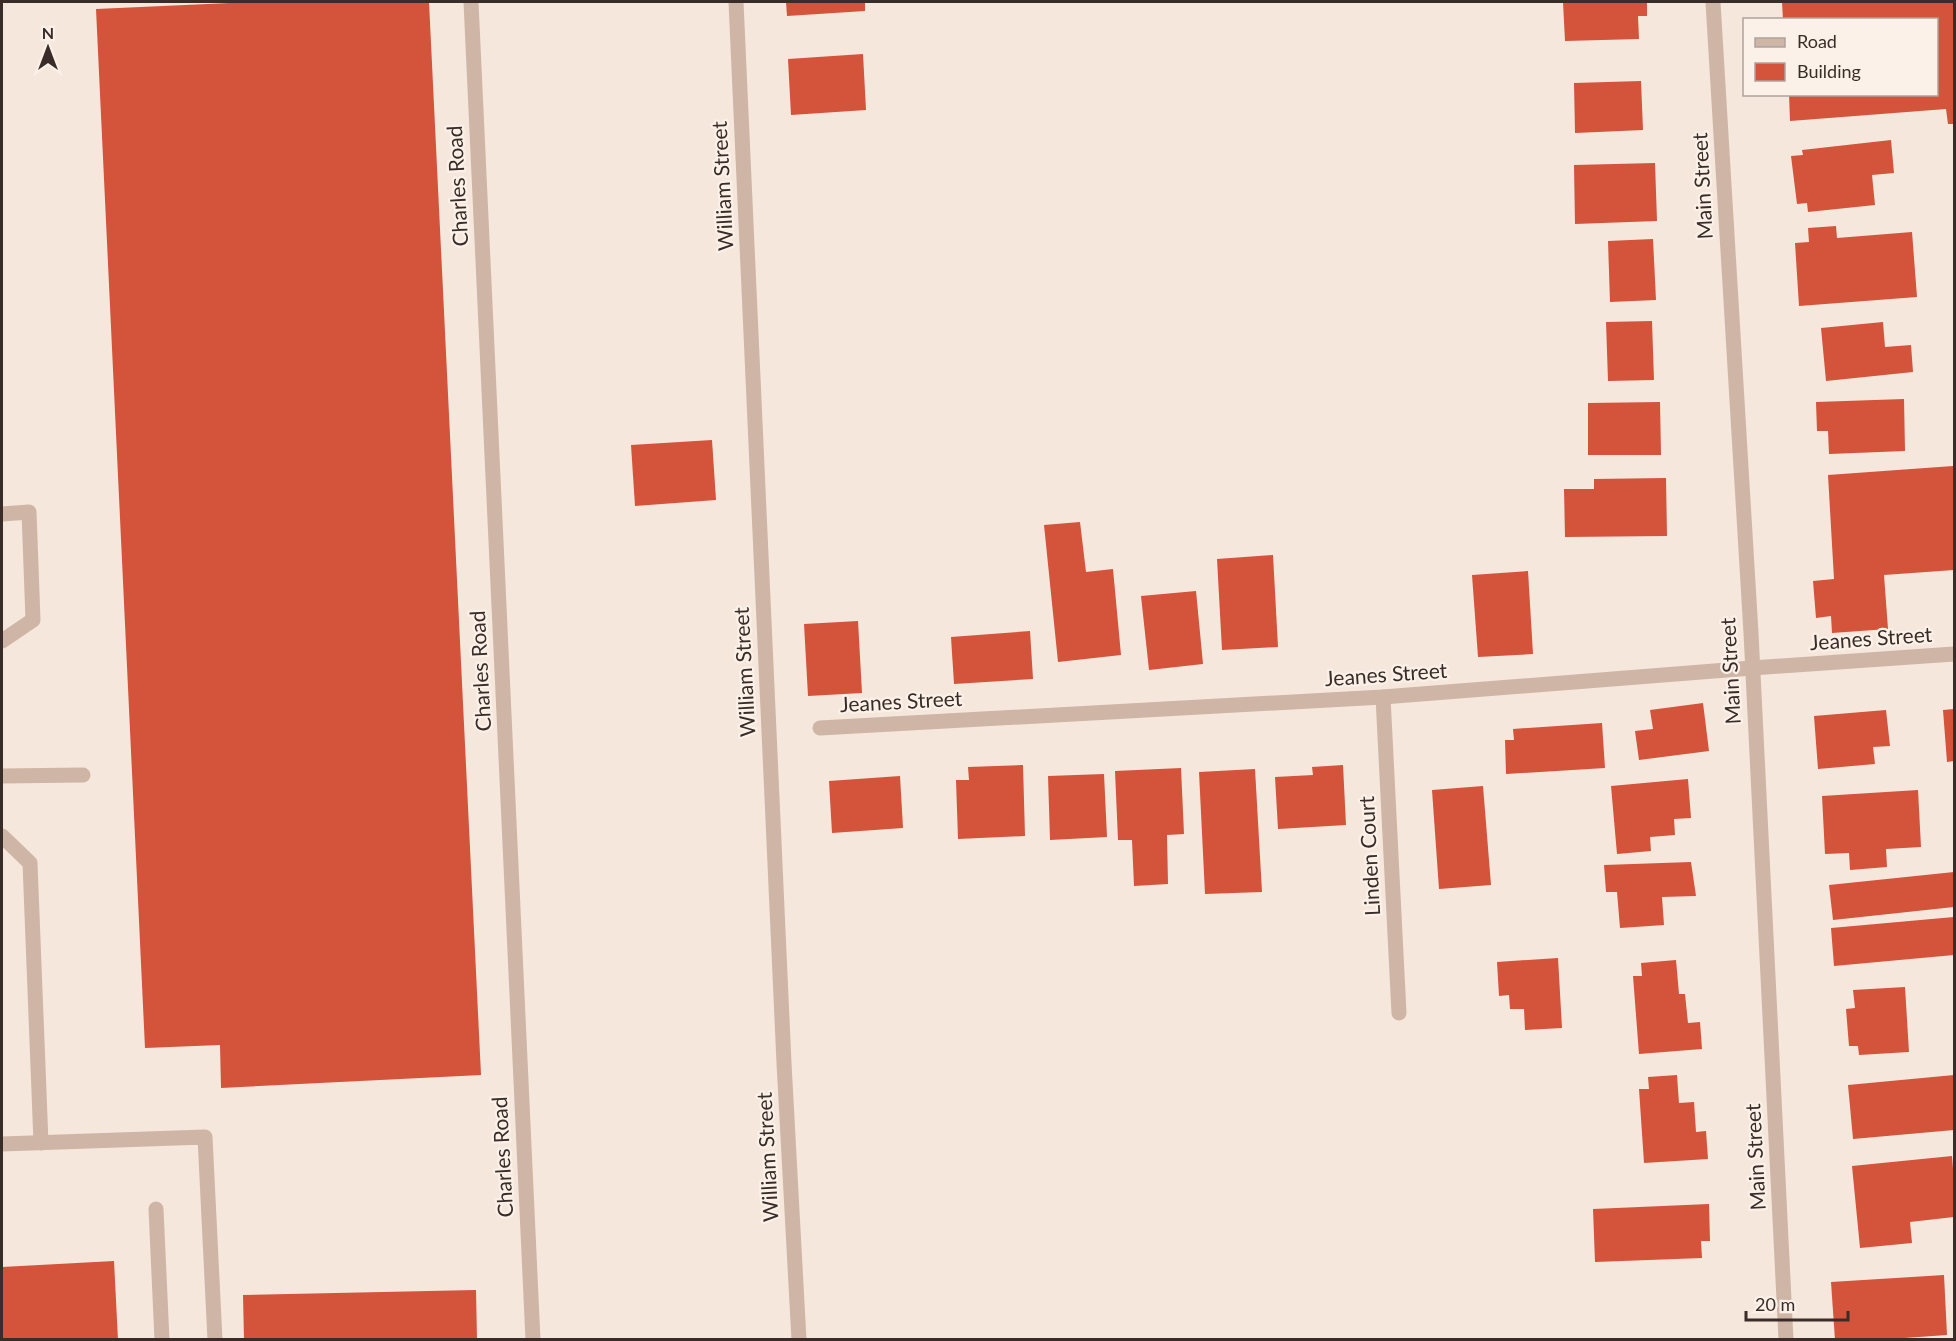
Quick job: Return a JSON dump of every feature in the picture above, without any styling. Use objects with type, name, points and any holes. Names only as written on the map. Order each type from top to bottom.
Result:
[{"type":"street","name":"Charles Road","points":[[471,2],[533,1340]]},
{"type":"street","name":"William Street","points":[[736,2],[783,1040],[800,1340]]},
{"type":"street","name":"Main Street","points":[[1713,2],[1752,668],[1786,1340]]},
{"type":"street","points":[[2,514],[29,512],[33,620],[2,640]]},
{"type":"street","name":"Jeanes Street","points":[[820,728],[1383,697],[1954,654]]},
{"type":"street","name":"Linden Court","points":[[1383,697],[1399,1013]]},
{"type":"street","points":[[2,776],[83,775]]},
{"type":"street","points":[[2,836],[30,863],[41,1143]]},
{"type":"street","points":[[2,1144],[205,1137],[215,1340]]},
{"type":"street","points":[[156,1209],[162,1340]]},
{"type":"building","points":[[252,2],[429,2],[481,1075],[221,1088],[220,1045],[145,1048],[96,9]]},
{"type":"building","points":[[786,2],[865,2],[865,11],[787,16]]},
{"type":"building","points":[[1563,2],[1647,2],[1647,16],[1638,16],[1639,39],[1565,41]]},
{"type":"building","points":[[1782,2],[1954,2],[1954,124],[1948,124],[1946,109],[1790,121],[1789,96],[1938,96],[1938,18],[1783,18]]},
{"type":"building","points":[[863,54],[866,110],[791,115],[788,59]]},
{"type":"building","points":[[1641,81],[1643,130],[1575,133],[1574,83]]},
{"type":"building","points":[[1891,140],[1894,173],[1872,175],[1875,205],[1808,212],[1807,203],[1797,204],[1791,156],[1803,155],[1802,150]]},
{"type":"building","points":[[1655,163],[1657,221],[1575,224],[1574,165]]},
{"type":"building","points":[[1836,226],[1837,238],[1912,232],[1917,297],[1799,306],[1795,243],[1809,242],[1808,228]]},
{"type":"building","points":[[1653,239],[1656,300],[1610,302],[1608,241]]},
{"type":"building","points":[[1652,321],[1654,380],[1608,381],[1606,322]]},
{"type":"building","points":[[1883,322],[1885,347],[1911,345],[1913,372],[1826,381],[1821,328]]},
{"type":"building","points":[[1904,399],[1905,451],[1829,454],[1828,431],[1817,431],[1816,402]]},
{"type":"building","points":[[1660,402],[1661,455],[1588,455],[1588,403]]},
{"type":"building","points":[[712,440],[716,500],[635,506],[631,445]]},
{"type":"building","points":[[1953,466],[1954,570],[1884,575],[1888,629],[1832,633],[1831,616],[1816,618],[1813,581],[1834,579],[1828,475]]},
{"type":"building","points":[[1666,478],[1667,536],[1565,537],[1564,489],[1594,489],[1594,479]]},
{"type":"building","points":[[1080,522],[1086,572],[1113,569],[1121,655],[1058,662],[1044,525]]},
{"type":"building","points":[[1273,555],[1278,647],[1222,650],[1217,559]]},
{"type":"building","points":[[1528,571],[1533,654],[1478,657],[1472,575]]},
{"type":"building","points":[[1196,591],[1203,664],[1149,670],[1141,596]]},
{"type":"building","points":[[858,621],[862,693],[808,696],[804,624]]},
{"type":"building","points":[[1030,631],[1033,679],[954,684],[951,637]]},
{"type":"building","points":[[1703,703],[1709,751],[1639,760],[1635,731],[1653,729],[1650,710]]},
{"type":"building","points":[[1954,709],[1954,761],[1947,762],[1943,710]]},
{"type":"building","points":[[1886,710],[1890,746],[1873,747],[1875,764],[1818,769],[1814,716]]},
{"type":"building","points":[[1602,723],[1605,768],[1506,774],[1505,740],[1514,740],[1513,729]]},
{"type":"building","points":[[1023,765],[1025,836],[958,839],[956,780],[969,780],[968,767]]},
{"type":"building","points":[[1343,765],[1346,825],[1278,829],[1275,777],[1313,775],[1312,767]]},
{"type":"building","points":[[1181,768],[1184,834],[1167,835],[1168,884],[1134,886],[1132,840],[1118,840],[1115,771]]},
{"type":"building","points":[[1255,769],[1262,892],[1205,894],[1199,772]]},
{"type":"building","points":[[1104,774],[1107,837],[1050,840],[1048,776]]},
{"type":"building","points":[[900,776],[903,828],[832,833],[829,781]]},
{"type":"building","points":[[1688,779],[1691,818],[1674,819],[1675,835],[1650,837],[1651,851],[1617,854],[1611,786]]},
{"type":"building","points":[[1483,786],[1491,885],[1439,889],[1432,790]]},
{"type":"building","points":[[1918,790],[1921,847],[1886,849],[1887,867],[1850,870],[1849,853],[1825,854],[1822,796]]},
{"type":"building","points":[[1691,862],[1696,896],[1662,897],[1664,925],[1620,928],[1617,892],[1606,892],[1604,865]]},
{"type":"building","points":[[1954,872],[1954,907],[1833,920],[1829,885]]},
{"type":"building","points":[[1954,917],[1954,955],[1834,966],[1831,928]]},
{"type":"building","points":[[1558,958],[1562,1028],[1525,1030],[1524,1009],[1510,1009],[1509,995],[1499,996],[1497,962]]},
{"type":"building","points":[[1676,960],[1679,994],[1685,994],[1688,1023],[1700,1022],[1702,1049],[1639,1054],[1633,976],[1642,976],[1641,963]]},
{"type":"building","points":[[1905,987],[1909,1052],[1859,1055],[1858,1046],[1849,1046],[1846,1009],[1855,1008],[1853,990]]},
{"type":"building","points":[[1677,1075],[1679,1103],[1694,1102],[1696,1132],[1706,1131],[1708,1159],[1644,1163],[1639,1089],[1649,1089],[1648,1077]]},
{"type":"building","points":[[1954,1075],[1954,1130],[1853,1139],[1848,1085]]},
{"type":"building","points":[[1952,1156],[1954,1217],[1910,1222],[1912,1243],[1860,1248],[1852,1166]]},
{"type":"building","points":[[1709,1204],[1710,1241],[1701,1241],[1702,1258],[1595,1262],[1593,1209]]},
{"type":"building","points":[[114,1261],[118,1340],[2,1340],[2,1267]]},
{"type":"building","points":[[1944,1275],[1947,1335],[1876,1340],[1835,1340],[1831,1282]]},
{"type":"building","points":[[476,1290],[477,1340],[244,1340],[243,1295]]}]
